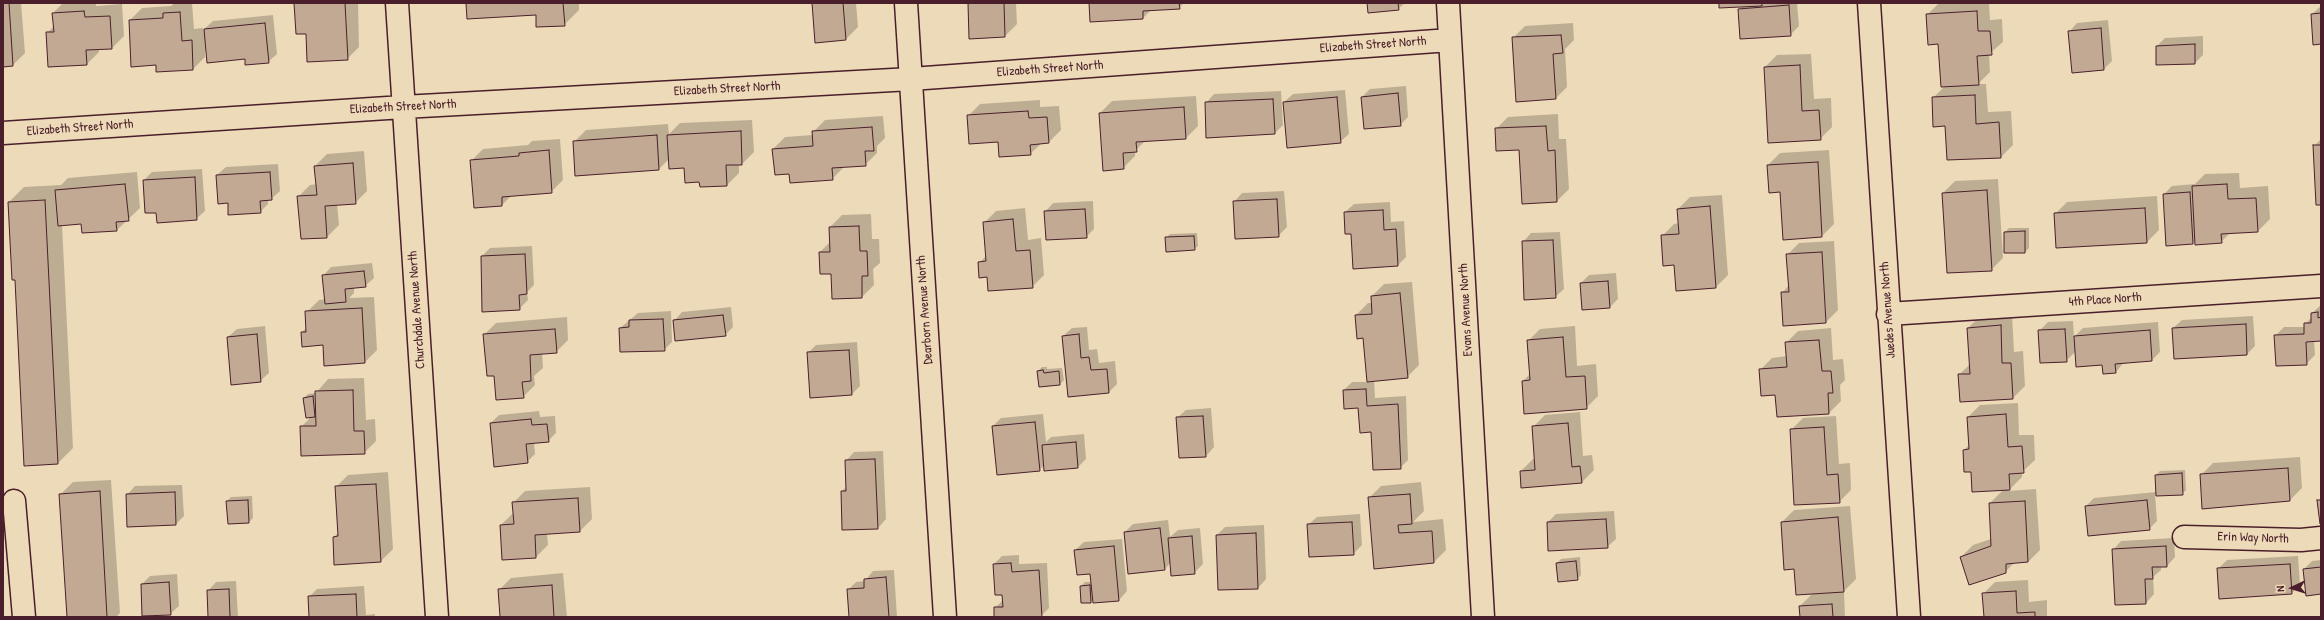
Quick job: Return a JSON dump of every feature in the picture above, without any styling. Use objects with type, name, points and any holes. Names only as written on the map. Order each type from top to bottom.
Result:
[{"type":"street","name":"Churchdale Avenue North","points":[[397,3],[437,617]]},
{"type":"street","name":"Dearborn Avenue North","points":[[906,3],[945,617]]},
{"type":"street","name":"Evans Avenue North","points":[[1448,3],[1483,617]]},
{"type":"street","name":"Juedes Avenue North","points":[[1869,3],[1888,314],[1909,617]]},
{"type":"street","name":"Elizabeth Street North","points":[[3,133],[403,107],[911,79],[1450,40]]},
{"type":"street","name":"4th Place North","points":[[1888,314],[2321,286]]},
{"type":"street","points":[[14,501],[24,617]]},
{"type":"street","name":"Erin Way North","points":[[2184,536],[2301,540],[2321,538]]},
{"type":"building","points":[[3,3],[9,3],[13,66],[3,67]]},
{"type":"building","points":[[294,3],[345,3],[348,60],[307,62],[306,34],[296,34]]},
{"type":"building","points":[[466,3],[563,3],[565,26],[536,27],[536,15],[467,19]]},
{"type":"building","points":[[812,3],[843,3],[846,40],[815,43]]},
{"type":"building","points":[[968,3],[1004,3],[1005,37],[969,39]]},
{"type":"building","points":[[1089,3],[1179,3],[1180,9],[1143,11],[1143,19],[1090,22]]},
{"type":"building","points":[[1367,3],[1398,3],[1399,10],[1368,13]]},
{"type":"building","points":[[1719,3],[1762,3],[1762,6],[1719,8]]},
{"type":"building","points":[[1789,5],[1791,36],[1740,39],[1738,9]]},
{"type":"building","points":[[84,11],[85,17],[110,16],[112,49],[86,50],[87,65],[48,67],[46,32],[54,32],[52,13]]},
{"type":"building","points":[[1977,11],[1978,31],[1990,31],[1992,55],[1977,56],[1979,85],[1941,87],[1938,44],[1928,45],[1926,14]]},
{"type":"building","points":[[180,12],[182,41],[192,40],[193,70],[156,72],[156,65],[131,67],[129,20],[163,18],[163,13]]},
{"type":"building","points":[[2321,13],[2321,44],[2313,45],[2311,14]]},
{"type":"building","points":[[265,23],[269,63],[245,65],[245,59],[207,63],[204,29]]},
{"type":"building","points":[[2101,28],[2104,70],[2072,73],[2068,31]]},
{"type":"building","points":[[1561,35],[1563,53],[1553,54],[1556,99],[1516,102],[1512,37]]},
{"type":"building","points":[[2195,44],[2195,64],[2156,65],[2156,46]]},
{"type":"building","points":[[1800,65],[1802,111],[1819,110],[1821,140],[1768,143],[1764,67]]},
{"type":"building","points":[[1398,93],[1401,126],[1364,129],[1361,97]]},
{"type":"building","points":[[1975,95],[1976,124],[1999,122],[2001,158],[1947,160],[1945,126],[1933,127],[1932,97]]},
{"type":"building","points":[[1337,97],[1341,143],[1287,148],[1283,102]]},
{"type":"building","points":[[1273,99],[1275,134],[1206,138],[1205,102]]},
{"type":"building","points":[[1184,107],[1186,139],[1136,142],[1137,152],[1123,153],[1124,169],[1103,171],[1099,113]]},
{"type":"building","points":[[1028,111],[1029,118],[1047,117],[1049,143],[1030,145],[1031,155],[999,157],[998,142],[969,144],[967,115]]},
{"type":"building","points":[[1546,126],[1548,151],[1555,150],[1557,202],[1522,204],[1519,150],[1496,151],[1495,128]]},
{"type":"building","points":[[872,127],[874,151],[865,151],[866,166],[832,168],[833,180],[790,183],[789,174],[775,175],[772,149],[813,146],[812,131]]},
{"type":"building","points":[[741,131],[742,165],[726,165],[727,186],[700,187],[699,182],[685,183],[684,168],[669,169],[667,135]]},
{"type":"building","points":[[657,135],[659,170],[575,176],[573,141]]},
{"type":"building","points":[[2313,145],[2321,145],[2321,205],[2316,205]]},
{"type":"building","points":[[549,150],[552,193],[502,197],[502,206],[474,208],[470,160],[519,156],[519,153]]},
{"type":"building","points":[[1818,162],[1822,237],[1783,240],[1780,192],[1769,193],[1767,165]]},
{"type":"building","points":[[353,163],[356,204],[325,206],[327,238],[301,239],[297,196],[317,195],[314,166]]},
{"type":"building","points":[[270,172],[272,200],[260,201],[261,213],[228,215],[228,203],[218,204],[216,175]]},
{"type":"building","points":[[195,177],[197,220],[157,223],[156,213],[145,213],[143,180]]},
{"type":"building","points":[[125,184],[129,221],[116,222],[117,231],[82,233],[81,224],[58,226],[55,190]]},
{"type":"building","points":[[2227,184],[2228,199],[2256,198],[2258,232],[2221,234],[2222,243],[2195,245],[2192,186]]},
{"type":"building","points":[[1987,190],[1992,271],[1947,273],[1942,193]]},
{"type":"building","points":[[2190,192],[2193,244],[2166,246],[2163,194]]},
{"type":"building","points":[[1277,199],[1279,237],[1235,239],[1233,201]]},
{"type":"building","points":[[45,200],[58,464],[24,466],[15,280],[12,280],[8,202]]},
{"type":"building","points":[[1710,206],[1716,288],[1676,291],[1674,265],[1663,266],[1661,235],[1679,234],[1677,209]]},
{"type":"building","points":[[2145,208],[2147,243],[2056,248],[2054,213]]},
{"type":"building","points":[[1085,209],[1087,238],[1046,240],[1044,211]]},
{"type":"building","points":[[1383,210],[1384,230],[1396,229],[1398,266],[1353,269],[1351,234],[1345,234],[1344,212]]},
{"type":"building","points":[[1013,219],[1016,251],[1030,250],[1033,288],[988,291],[987,277],[979,278],[978,262],[986,261],[983,222]]},
{"type":"building","points":[[859,226],[860,251],[867,251],[868,276],[862,276],[862,298],[832,299],[831,274],[820,274],[819,252],[830,252],[829,227]]},
{"type":"building","points":[[2025,231],[2025,253],[2004,253],[2004,232]]},
{"type":"building","points":[[1194,236],[1195,250],[1166,252],[1165,237]]},
{"type":"building","points":[[1553,240],[1556,298],[1524,300],[1522,241]]},
{"type":"building","points":[[1822,252],[1826,323],[1783,326],[1781,292],[1789,292],[1786,254]]},
{"type":"building","points":[[525,254],[527,294],[519,295],[520,310],[482,312],[481,256]]},
{"type":"building","points":[[364,271],[366,287],[345,289],[346,302],[325,304],[322,275]]},
{"type":"building","points":[[1608,281],[1610,308],[1582,310],[1580,283]]},
{"type":"building","points":[[1400,293],[1408,378],[1367,382],[1363,338],[1357,339],[1355,315],[1372,314],[1371,296]]},
{"type":"building","points":[[362,308],[365,363],[324,366],[323,345],[302,347],[301,332],[306,332],[305,311]]},
{"type":"building","points":[[2318,312],[2318,318],[2321,317],[2321,341],[2306,342],[2307,365],[2276,366],[2274,335],[2304,334],[2304,323],[2311,323],[2311,313]]},
{"type":"building","points":[[723,315],[726,336],[675,341],[673,320]]},
{"type":"building","points":[[663,319],[665,351],[620,352],[619,328],[629,327],[629,320]]},
{"type":"building","points":[[2246,324],[2247,355],[2174,359],[2172,328]]},
{"type":"building","points":[[2001,325],[2002,363],[2011,363],[2013,399],[1960,402],[1958,374],[1970,374],[1967,328]]},
{"type":"building","points":[[555,329],[557,353],[530,355],[531,381],[522,382],[524,398],[496,400],[494,376],[487,376],[483,334]]},
{"type":"building","points":[[2065,329],[2067,362],[2040,363],[2038,330]]},
{"type":"building","points":[[2150,330],[2152,361],[2115,364],[2116,373],[2103,374],[2102,365],[2076,367],[2074,336]]},
{"type":"building","points":[[257,334],[261,382],[231,385],[227,337]]},
{"type":"building","points":[[1079,334],[1081,358],[1089,357],[1091,370],[1107,369],[1109,393],[1068,397],[1062,336]]},
{"type":"building","points":[[1563,337],[1566,377],[1585,376],[1587,409],[1524,414],[1522,381],[1530,380],[1527,340]]},
{"type":"building","points":[[1819,340],[1822,371],[1831,371],[1833,393],[1828,393],[1829,414],[1777,417],[1775,395],[1761,396],[1759,369],[1787,367],[1785,342]]},
{"type":"building","points":[[849,350],[852,395],[810,398],[807,352]]},
{"type":"building","points":[[1043,370],[1044,373],[1059,371],[1060,385],[1039,387],[1037,371]]},
{"type":"building","points":[[1366,389],[1367,406],[1398,404],[1401,469],[1373,470],[1371,432],[1360,433],[1358,408],[1344,409],[1343,390]]},
{"type":"building","points":[[353,390],[354,431],[364,431],[365,454],[301,456],[300,426],[316,426],[315,391]]},
{"type":"building","points":[[313,396],[315,417],[306,418],[303,398]]},
{"type":"building","points":[[2006,414],[2008,447],[2022,446],[2024,473],[2009,474],[2010,490],[1972,492],[1971,472],[1964,472],[1963,450],[1969,449],[1967,417]]},
{"type":"building","points":[[1203,416],[1206,457],[1179,458],[1176,417]]},
{"type":"building","points":[[531,419],[532,425],[547,424],[549,442],[526,444],[528,463],[494,467],[490,423]]},
{"type":"building","points":[[1035,422],[1040,471],[997,475],[992,426]]},
{"type":"building","points":[[1568,423],[1572,467],[1580,466],[1582,483],[1521,488],[1520,471],[1535,470],[1532,426]]},
{"type":"building","points":[[1824,427],[1827,475],[1838,474],[1840,503],[1794,505],[1790,429]]},
{"type":"building","points":[[1076,442],[1078,468],[1044,471],[1042,445]]},
{"type":"building","points":[[875,459],[878,529],[842,530],[841,491],[846,491],[845,460]]},
{"type":"building","points":[[2288,468],[2290,501],[2202,509],[2200,474]]},
{"type":"building","points":[[2182,473],[2183,495],[2156,496],[2155,475]]},
{"type":"building","points":[[376,484],[381,562],[334,565],[333,537],[338,536],[335,486]]},
{"type":"building","points":[[100,491],[107,617],[67,617],[59,494]]},
{"type":"building","points":[[175,492],[176,525],[127,527],[126,494]]},
{"type":"building","points":[[1410,494],[1412,524],[1398,525],[1399,533],[1432,531],[1434,563],[1374,569],[1368,497]]},
{"type":"building","points":[[578,498],[580,532],[535,535],[536,558],[502,560],[500,525],[514,524],[512,502]]},
{"type":"building","points":[[248,500],[249,523],[228,524],[226,501]]},
{"type":"building","points":[[2147,500],[2150,530],[2088,536],[2085,506]]},
{"type":"building","points":[[2317,500],[2321,500],[2321,524],[2320,524]]},
{"type":"building","points":[[2025,501],[2028,562],[2006,564],[2006,573],[1969,585],[1960,557],[1991,546],[1989,503]]},
{"type":"building","points":[[1838,517],[1844,592],[1796,595],[1794,569],[1784,570],[1781,522]]},
{"type":"building","points":[[1606,519],[1608,548],[1548,551],[1547,522]]},
{"type":"building","points":[[1352,522],[1354,555],[1309,557],[1307,524]]},
{"type":"building","points":[[1160,528],[1165,570],[1128,574],[1124,532]]},
{"type":"building","points":[[1256,533],[1258,589],[1218,590],[1216,535]]},
{"type":"building","points":[[1192,536],[1195,574],[1171,576],[1168,538]]},
{"type":"building","points":[[1114,546],[1119,601],[1093,603],[1090,574],[1077,575],[1074,550]]},
{"type":"building","points":[[2166,546],[2167,567],[2152,567],[2153,579],[2145,579],[2146,604],[2115,605],[2112,549]]},
{"type":"building","points":[[1576,561],[1578,580],[1558,582],[1556,563]]},
{"type":"building","points":[[1011,563],[1012,572],[1039,570],[1042,617],[994,617],[994,607],[1003,607],[1002,595],[995,595],[993,564]]},
{"type":"building","points":[[2290,564],[2292,594],[2219,599],[2217,568]]},
{"type":"building","points":[[2321,567],[2321,594],[2306,596],[2303,569]]},
{"type":"building","points":[[886,577],[889,617],[849,617],[847,589],[864,588],[864,579]]},
{"type":"building","points":[[169,582],[171,615],[142,616],[141,584]]},
{"type":"building","points":[[552,585],[554,617],[500,617],[498,589]]},
{"type":"building","points":[[1090,585],[1091,603],[1081,603],[1080,586]]},
{"type":"building","points":[[229,589],[230,617],[208,617],[207,590]]},
{"type":"building","points":[[2016,591],[2017,613],[2035,612],[2035,617],[1984,617],[1982,593]]},
{"type":"building","points":[[356,594],[357,617],[309,617],[308,596]]},
{"type":"building","points":[[1832,604],[1833,617],[1800,617],[1799,606]]}]
